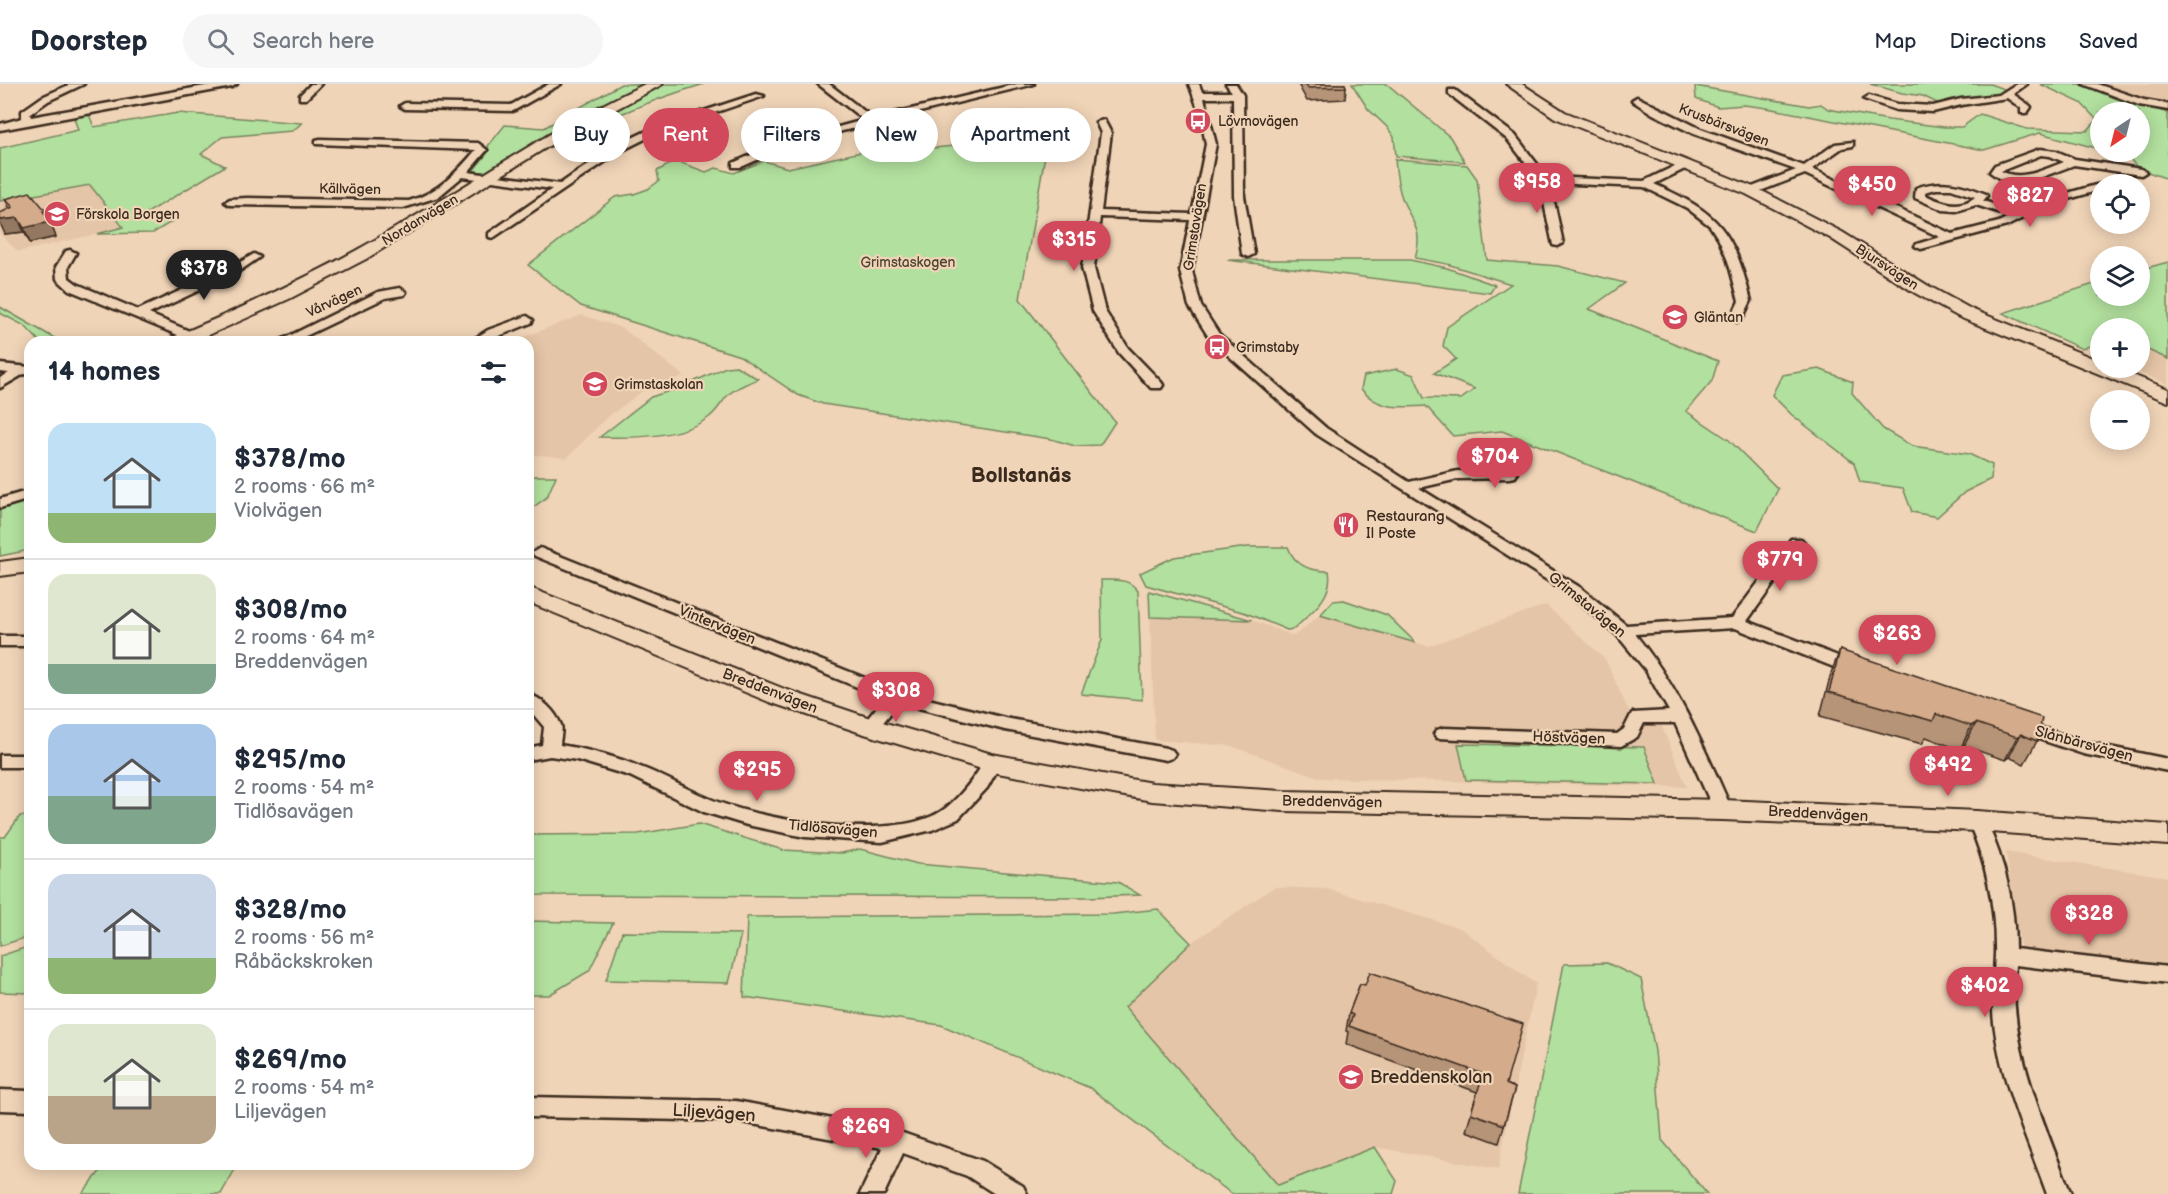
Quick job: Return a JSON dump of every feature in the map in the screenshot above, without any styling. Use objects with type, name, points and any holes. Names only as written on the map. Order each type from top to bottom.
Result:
[{"type":"street","points":[[28,120],[26,113],[34,105],[78,84]]},
{"type":"street","points":[[0,127],[232,84]]},
{"type":"street","points":[[303,97],[316,84]]},
{"type":"street","points":[[405,106],[513,108],[556,84]]},
{"type":"street","name":"Nordanvägen","points":[[190,336],[289,292],[383,242],[580,121],[616,101],[656,84]]},
{"type":"street","points":[[824,84],[854,108]]},
{"type":"street","points":[[927,108],[1029,84]]},
{"type":"street","points":[[1231,84],[1238,95],[1239,196],[1248,254]]},
{"type":"street","name":"Bjursvägen","points":[[1513,84],[1560,115],[1751,191],[1836,235],[1921,289],[1965,313],[2168,396]]},
{"type":"street","points":[[1869,99],[1896,107],[1933,109],[2008,95],[2022,84]]},
{"type":"street","points":[[2088,84],[2142,103],[2168,107]]},
{"type":"street","points":[[1197,89],[1238,95]]},
{"type":"street","name":"Grimstavägen","points":[[1197,89],[1211,144],[1186,272],[1195,306],[1214,336],[1321,431],[1551,575],[1575,591],[1622,630],[1652,666],[1682,717],[1723,810]]},
{"type":"street","points":[[1452,92],[1511,137],[1544,180],[1557,243]]},
{"type":"street","points":[[2008,95],[2020,101],[2026,107],[2024,111]]},
{"type":"street","points":[[493,235],[617,149],[658,129],[759,96]]},
{"type":"street","name":"Krusbärsvägen","points":[[1637,100],[1649,109],[1688,127],[1805,170],[1951,238]]},
{"type":"street","points":[[1101,122],[1106,133],[1088,268],[1099,311],[1123,350],[1156,385]]},
{"type":"street","points":[[736,165],[780,146],[854,126]]},
{"type":"street","name":"Källvägen","points":[[230,202],[265,200],[336,205],[415,203],[436,193],[461,174],[482,150],[478,146],[320,142]]},
{"type":"street","points":[[1751,191],[1805,170],[1839,147],[1849,144]]},
{"type":"street","points":[[2073,162],[2072,159],[2040,152],[1999,167],[1995,172],[2001,177],[2016,179],[2073,162],[2141,172],[2135,174]]},
{"type":"street","points":[[1646,184],[1685,165]]},
{"type":"street","points":[[461,174],[562,187]]},
{"type":"street","points":[[1544,180],[1646,184],[1693,207],[1716,225],[1739,278],[1745,302],[1737,318]]},
{"type":"street","points":[[1976,202],[1982,196],[1960,188],[1933,185],[1920,190],[1919,196],[1943,207],[1956,208],[1976,202],[2022,216]]},
{"type":"street","points":[[1921,246],[2003,224],[2047,202],[2090,190]]},
{"type":"street","points":[[1097,214],[1195,217]]},
{"type":"street","points":[[70,253],[62,267],[63,279],[73,288],[137,315],[177,336]]},
{"type":"street","points":[[137,315],[234,270],[254,257]]},
{"type":"street","name":"Vårvägen","points":[[296,336],[382,295],[400,292]]},
{"type":"street","points":[[486,336],[527,320]]},
{"type":"street","points":[[0,368],[24,370]]},
{"type":"street","points":[[0,384],[24,371]]},
{"type":"street","points":[[1408,487],[1424,480],[1480,472],[1510,474]]},
{"type":"street","points":[[0,504],[24,496]]},
{"type":"street","points":[[1737,623],[1796,542]]},
{"type":"street","name":"Vintervägen","points":[[540,553],[896,696],[1005,724],[1166,754]]},
{"type":"street","points":[[0,569],[24,566]]},
{"type":"street","name":"Breddenvägen","points":[[534,596],[778,696],[870,727],[992,763],[1152,792],[1282,801],[1723,810],[1977,821],[2168,835]]},
{"type":"street","points":[[1622,630],[1737,623],[1873,676]]},
{"type":"street","points":[[0,641],[24,641]]},
{"type":"street","points":[[870,727],[896,696]]},
{"type":"street","points":[[534,704],[539,707],[553,727],[550,750]]},
{"type":"street","name":"Höstvägen","points":[[1443,734],[1621,740],[1631,733],[1638,717],[1682,717]]},
{"type":"street","name":"Slånbärsvägen","points":[[2004,722],[2083,748],[2168,765]]},
{"type":"street","name":"Tidlösavägen","points":[[534,753],[550,750],[578,754],[636,772],[711,807],[747,818],[806,830],[860,834],[882,834],[925,825],[951,814],[981,783],[992,763]]},
{"type":"street","points":[[0,761],[24,761]]},
{"type":"street","points":[[1977,821],[1987,842],[1997,874],[2003,911],[2005,956],[2002,1000],[2014,1073],[2059,1194]]},
{"type":"street","points":[[2005,956],[2168,975]]},
{"type":"street","points":[[0,1100],[24,1101]]},
{"type":"street","name":"Liljevägen","points":[[534,1107],[736,1111],[897,1140],[975,1168],[1015,1194]]},
{"type":"street","points":[[872,1194],[897,1140]]},
{"type":"shaded area","points":[[2079,84],[2168,84],[2168,113],[2150,107],[2150,102],[2134,102]]},
{"type":"shaded area","name":"Förskola Borgen","points":[[90,185],[123,228],[18,252],[0,234],[0,201]]},
{"type":"shaded area","name":"Grimstaskolan","points":[[582,315],[622,328],[684,376],[641,392],[605,419],[567,458],[534,455],[534,336],[527,336]]},
{"type":"shaded area","points":[[2150,351],[2168,359],[2168,384],[2150,377]]},
{"type":"shaded area","points":[[1546,605],[1605,659],[1633,720],[1660,722],[1687,787],[1321,778],[1231,746],[1155,740],[1150,617],[1252,620],[1294,636],[1320,615],[1428,646]]},
{"type":"shaded area","points":[[2006,852],[2168,877],[2168,970],[2021,951]]},
{"type":"shaded area","name":"Breddenskolan","points":[[1274,887],[1327,889],[1460,928],[1536,984],[1498,1169],[1375,1147],[1278,1185],[1124,1006],[1191,943]]},
{"type":"green space","points":[[621,84],[646,84],[599,108],[579,108]]},
{"type":"green space","points":[[665,84],[704,84],[630,110],[630,108],[613,108]]},
{"type":"green space","points":[[1352,84],[1387,84],[1450,137],[1465,162],[1396,156],[1394,137],[1368,109]]},
{"type":"green space","points":[[1870,84],[1990,84],[2009,91],[1995,97],[1941,105],[1923,96]]},
{"type":"green space","points":[[2040,84],[2079,84],[2134,102],[2090,102],[2090,113],[2081,103]]},
{"type":"green space","points":[[1695,86],[1809,106],[1821,104],[1828,109],[1944,127],[1962,127],[1980,114],[2027,129],[2087,131],[2090,128],[2090,146],[2040,133],[1984,150],[1767,108],[1744,105],[1718,107],[1696,99]]},
{"type":"green space","points":[[2150,107],[2168,113],[2168,179],[2139,169],[2132,162],[2150,162]]},
{"type":"green space","points":[[88,112],[94,127],[178,113],[302,123],[292,131],[222,137],[201,154],[225,166],[147,213],[178,218],[153,233],[97,234],[123,227],[90,185],[0,201],[0,148],[78,130],[73,115]]},
{"type":"green space","points":[[552,123],[552,135],[486,173],[473,171],[489,151],[488,146],[505,125],[544,128]]},
{"type":"green space","name":"Grimstaskogen","points":[[950,146],[950,162],[1044,162],[1020,299],[1115,422],[1100,445],[1075,446],[1051,439],[823,404],[798,395],[740,356],[581,306],[528,265],[615,197],[648,189],[659,181],[657,171],[674,162],[706,172],[716,168],[734,173],[762,162],[788,168],[815,162],[842,162],[842,156],[854,154],[854,162],[938,162],[938,148]]},
{"type":"green space","points":[[1395,159],[1467,165],[1477,179],[1487,260],[1558,266],[1625,283],[1589,309],[1718,361],[1712,381],[1686,411],[1729,440],[1778,489],[1757,531],[1502,431],[1453,436],[1426,406],[1390,406],[1375,401],[1361,389],[1364,376],[1397,369],[1414,375],[1424,398],[1461,399],[1475,389],[1434,373],[1456,359],[1443,346],[1447,327],[1511,284],[1447,264],[1415,258],[1418,234],[1401,196]]},
{"type":"green space","points":[[1227,260],[1410,260],[1447,268],[1495,285],[1490,293]]},
{"type":"green space","points":[[2168,262],[2168,359],[2150,351],[2150,318],[2090,318],[2090,346],[2082,349],[2003,313],[2090,285],[2090,306],[2150,306],[2150,267]]},
{"type":"green space","points":[[0,307],[51,336],[34,336],[25,326],[0,313]]},
{"type":"green space","points":[[736,366],[758,379],[732,392],[711,416],[697,425],[656,435],[600,437],[651,397],[682,387],[726,367]]},
{"type":"green space","points":[[1819,369],[1853,382],[1852,393],[1883,429],[1912,446],[1969,454],[1992,465],[1991,479],[1965,492],[1937,517],[1912,512],[1903,488],[1860,482],[1854,463],[1792,415],[1772,395],[1782,375]]},
{"type":"green space","points":[[534,476],[556,476],[547,497],[534,507]]},
{"type":"green space","points":[[24,498],[24,551],[0,556],[0,506]]},
{"type":"green space","points":[[1248,547],[1288,547],[1295,559],[1304,566],[1329,571],[1330,580],[1325,596],[1294,629],[1287,630],[1246,613],[1146,585],[1140,573],[1174,557]]},
{"type":"green space","points":[[1101,580],[1126,582],[1138,591],[1142,700],[1081,694],[1102,640]]},
{"type":"green space","points":[[1149,591],[1252,620],[1150,617]]},
{"type":"green space","points":[[1344,600],[1387,615],[1416,643],[1320,615],[1333,601]]},
{"type":"green space","points":[[1458,744],[1644,747],[1658,784],[1466,780]]},
{"type":"green space","points":[[20,816],[24,816],[24,938],[0,946],[0,837],[5,837]]},
{"type":"green space","points":[[699,824],[783,850],[842,853],[860,849],[918,864],[1118,882],[1140,895],[1088,897],[534,895],[534,835],[638,834]]},
{"type":"green space","points":[[1158,909],[1191,943],[1125,1007],[1278,1185],[1375,1147],[1397,1181],[1393,1194],[1232,1194],[1090,1088],[941,1025],[744,997],[747,917],[1113,914]]},
{"type":"green space","points":[[534,921],[613,923],[589,971],[549,995],[534,995]]},
{"type":"green space","points":[[622,932],[741,934],[729,983],[606,980]]},
{"type":"green space","points":[[24,948],[24,993],[0,992],[0,956]]},
{"type":"green space","points":[[1607,963],[1641,979],[1655,1051],[1662,1140],[1707,1194],[1518,1194],[1564,964]]},
{"type":"green space","points":[[101,1170],[235,1170],[221,1194],[82,1194]]},
{"type":"building","points":[[1306,84],[1345,84],[1346,87],[1308,88]]},
{"type":"building","points":[[30,192],[46,211],[43,211],[50,222],[24,228],[18,218],[0,220],[0,213],[13,207],[5,199]]},
{"type":"building","points":[[1840,650],[2042,718],[2037,741],[2021,734],[2017,737],[1976,723],[1971,726],[1936,714],[1933,721],[1829,692]]},
{"type":"building","name":"Breddenskolan","points":[[1370,972],[1523,1024],[1506,1084],[1515,1088],[1504,1125],[1471,1113],[1483,1074],[1349,1026],[1353,1015],[1349,1013],[1360,984],[1365,985]]},
{"type":"place","name":"Lövmovägen","points":[[1198,121]]},
{"type":"place","name":"Förskola Borgen","points":[[57,214]]},
{"type":"place","name":"Gläntan","points":[[1675,317]]},
{"type":"place","name":"Grimstaby","points":[[1217,347]]},
{"type":"place","name":"Grimstaskolan","points":[[595,384]]},
{"type":"place","name":"Restaurang Il Poste","points":[[1346,525]]},
{"type":"place","name":"Breddenskolan","points":[[1351,1077]]},
{"type":"district","name":"Bollstanäs","points":[[1021,475]]}]
